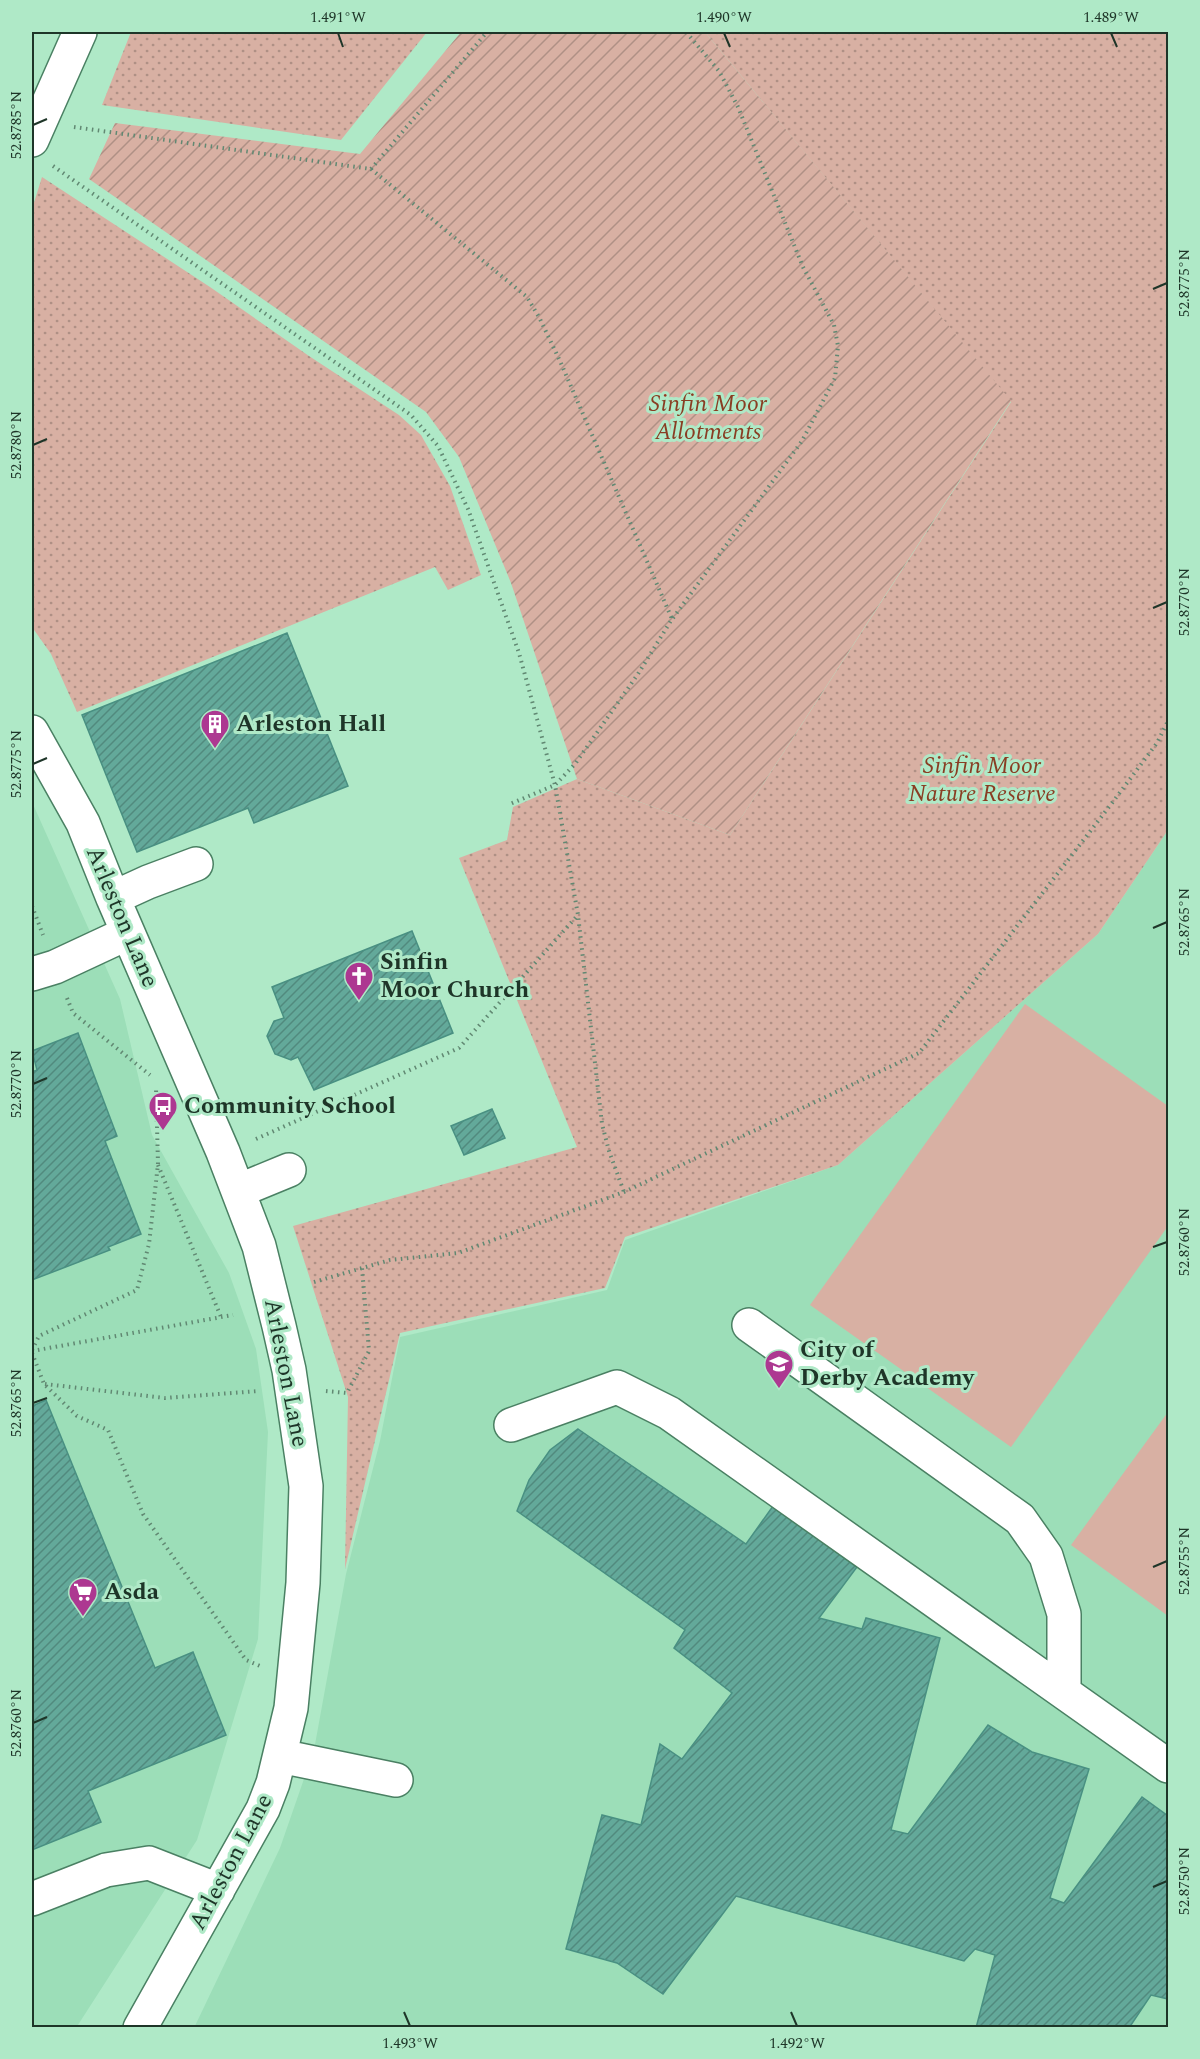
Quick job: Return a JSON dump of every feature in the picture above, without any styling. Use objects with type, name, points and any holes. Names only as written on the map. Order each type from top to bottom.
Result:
[{"type":"street","points":[[41,140],[80,32]]},
{"type":"street","name":"Arleston Lane","points":[[32,732],[83,823],[223,1152],[259,1246],[279,1326],[306,1485],[303,1583],[294,1681],[291,1708],[280,1756],[263,1809],[140,2028]]},
{"type":"street","points":[[113,898],[196,864]]},
{"type":"street","points":[[43,971],[128,933]]},
{"type":"street","points":[[238,1191],[289,1170]]},
{"type":"street","points":[[749,1325],[1020,1519],[1046,1556],[1064,1614],[1064,1692]]},
{"type":"street","points":[[511,1425],[617,1387],[669,1413],[1168,1766]]},
{"type":"street","points":[[280,1756],[396,1780]]},
{"type":"street","points":[[32,1899],[106,1870],[149,1863],[218,1890]]},
{"type":"path","points":[[370,169],[487,32]]},
{"type":"path","points":[[510,804],[555,785],[575,764],[638,674],[672,619],[802,441],[835,378],[838,346],[834,324],[803,267],[738,107],[719,71],[686,32]]},
{"type":"path","points":[[624,1192],[602,1124],[578,915],[555,785],[519,653],[468,509],[438,446],[411,415],[41,140],[68,126],[370,169],[527,297],[560,361],[672,619]]},
{"type":"path","points":[[314,1282],[390,1260],[458,1252],[624,1192],[919,1053],[1157,743],[1168,721]]},
{"type":"path","points":[[32,906],[43,971],[73,1013],[156,1080]]},
{"type":"path","points":[[223,1152],[257,1139],[459,1048],[578,915]]},
{"type":"path","points":[[154,1069],[158,1164],[149,1244],[137,1290],[39,1336],[32,1351],[44,1384],[77,1416],[108,1430],[142,1514],[246,1660],[294,1681]]},
{"type":"path","points":[[158,1164],[221,1317]]},
{"type":"path","points":[[44,1384],[165,1398],[291,1389],[347,1393],[369,1351],[362,1268]]},
{"type":"path","points":[[32,1351],[233,1314]]},
{"type":"shaded area","points":[[32,802],[120,999],[152,1135],[229,1273],[256,1349],[268,1432],[258,1639],[197,1840],[76,2028],[32,2027]]},
{"type":"shaded area","name":"City of Derby Academy","points":[[1168,830],[1168,2027],[194,2028],[280,1848],[314,1750],[346,1574],[380,1441],[400,1337],[607,1290],[625,1240],[838,1165],[1098,934]]},
{"type":"green space","points":[[131,32],[427,32],[341,140],[102,105]]},
{"type":"green space","name":"Sinfin Moor Allotments","points":[[461,32],[705,32],[1011,401],[730,835],[577,779],[511,583],[459,457],[426,412],[89,179],[115,123],[360,154]]},
{"type":"green space","name":"Sinfin Moor Nature Reserve","points":[[705,32],[1168,32],[1168,830],[1098,934],[838,1165],[625,1237],[605,1288],[400,1333],[345,1569],[348,1397],[293,1226],[577,1147],[459,858],[507,840],[513,807],[577,779],[730,835],[1011,402]]},
{"type":"green space","points":[[42,177],[399,415],[421,435],[450,486],[481,575],[448,590],[435,567],[77,712],[51,654],[32,627],[32,209]]},
{"type":"green space","points":[[1025,1004],[1168,1106],[1168,1226],[1011,1447],[810,1305]]},
{"type":"green space","points":[[1168,1412],[1168,1616],[1071,1545]]},
{"type":"building","name":"Arleston Hall","points":[[287,633],[348,786],[254,823],[248,808],[137,852],[82,715]]},
{"type":"building","name":"Sinfin Moor Church","points":[[412,931],[453,1033],[314,1090],[298,1057],[291,1060],[275,1054],[267,1036],[274,1021],[284,1018],[272,987]]},
{"type":"building","points":[[78,1033],[117,1136],[105,1141],[141,1234],[108,1247],[110,1250],[32,1280],[32,1072],[37,1070],[32,1051]]},
{"type":"building","points":[[492,1109],[505,1138],[464,1155],[451,1126]]},
{"type":"building","name":"Asda","points":[[46,1400],[155,1668],[193,1652],[226,1735],[88,1791],[101,1822],[32,1850],[32,1406]]},
{"type":"building","points":[[578,1429],[746,1544],[773,1506],[857,1567],[819,1618],[862,1629],[866,1618],[940,1638],[891,1830],[908,1834],[988,1725],[1032,1752],[1089,1769],[1050,1898],[1064,1903],[1142,1797],[1168,1816],[1168,1999],[1151,1995],[1129,2028],[976,2028],[995,1955],[975,1949],[964,1961],[736,1896],[663,1994],[617,1963],[566,1949],[602,1815],[641,1825],[660,1744],[682,1759],[732,1693],[674,1648],[685,1630],[517,1511],[529,1480],[550,1450]]},
{"type":"place","name":"Arleston Hall","points":[[215,750]]},
{"type":"place","name":"Sinfin Moor Church","points":[[359,1002]]},
{"type":"place","name":"Community School","points":[[163,1132]]},
{"type":"place","name":"City of Derby Academy","points":[[779,1390]]},
{"type":"place","name":"Asda","points":[[83,1618]]}]
